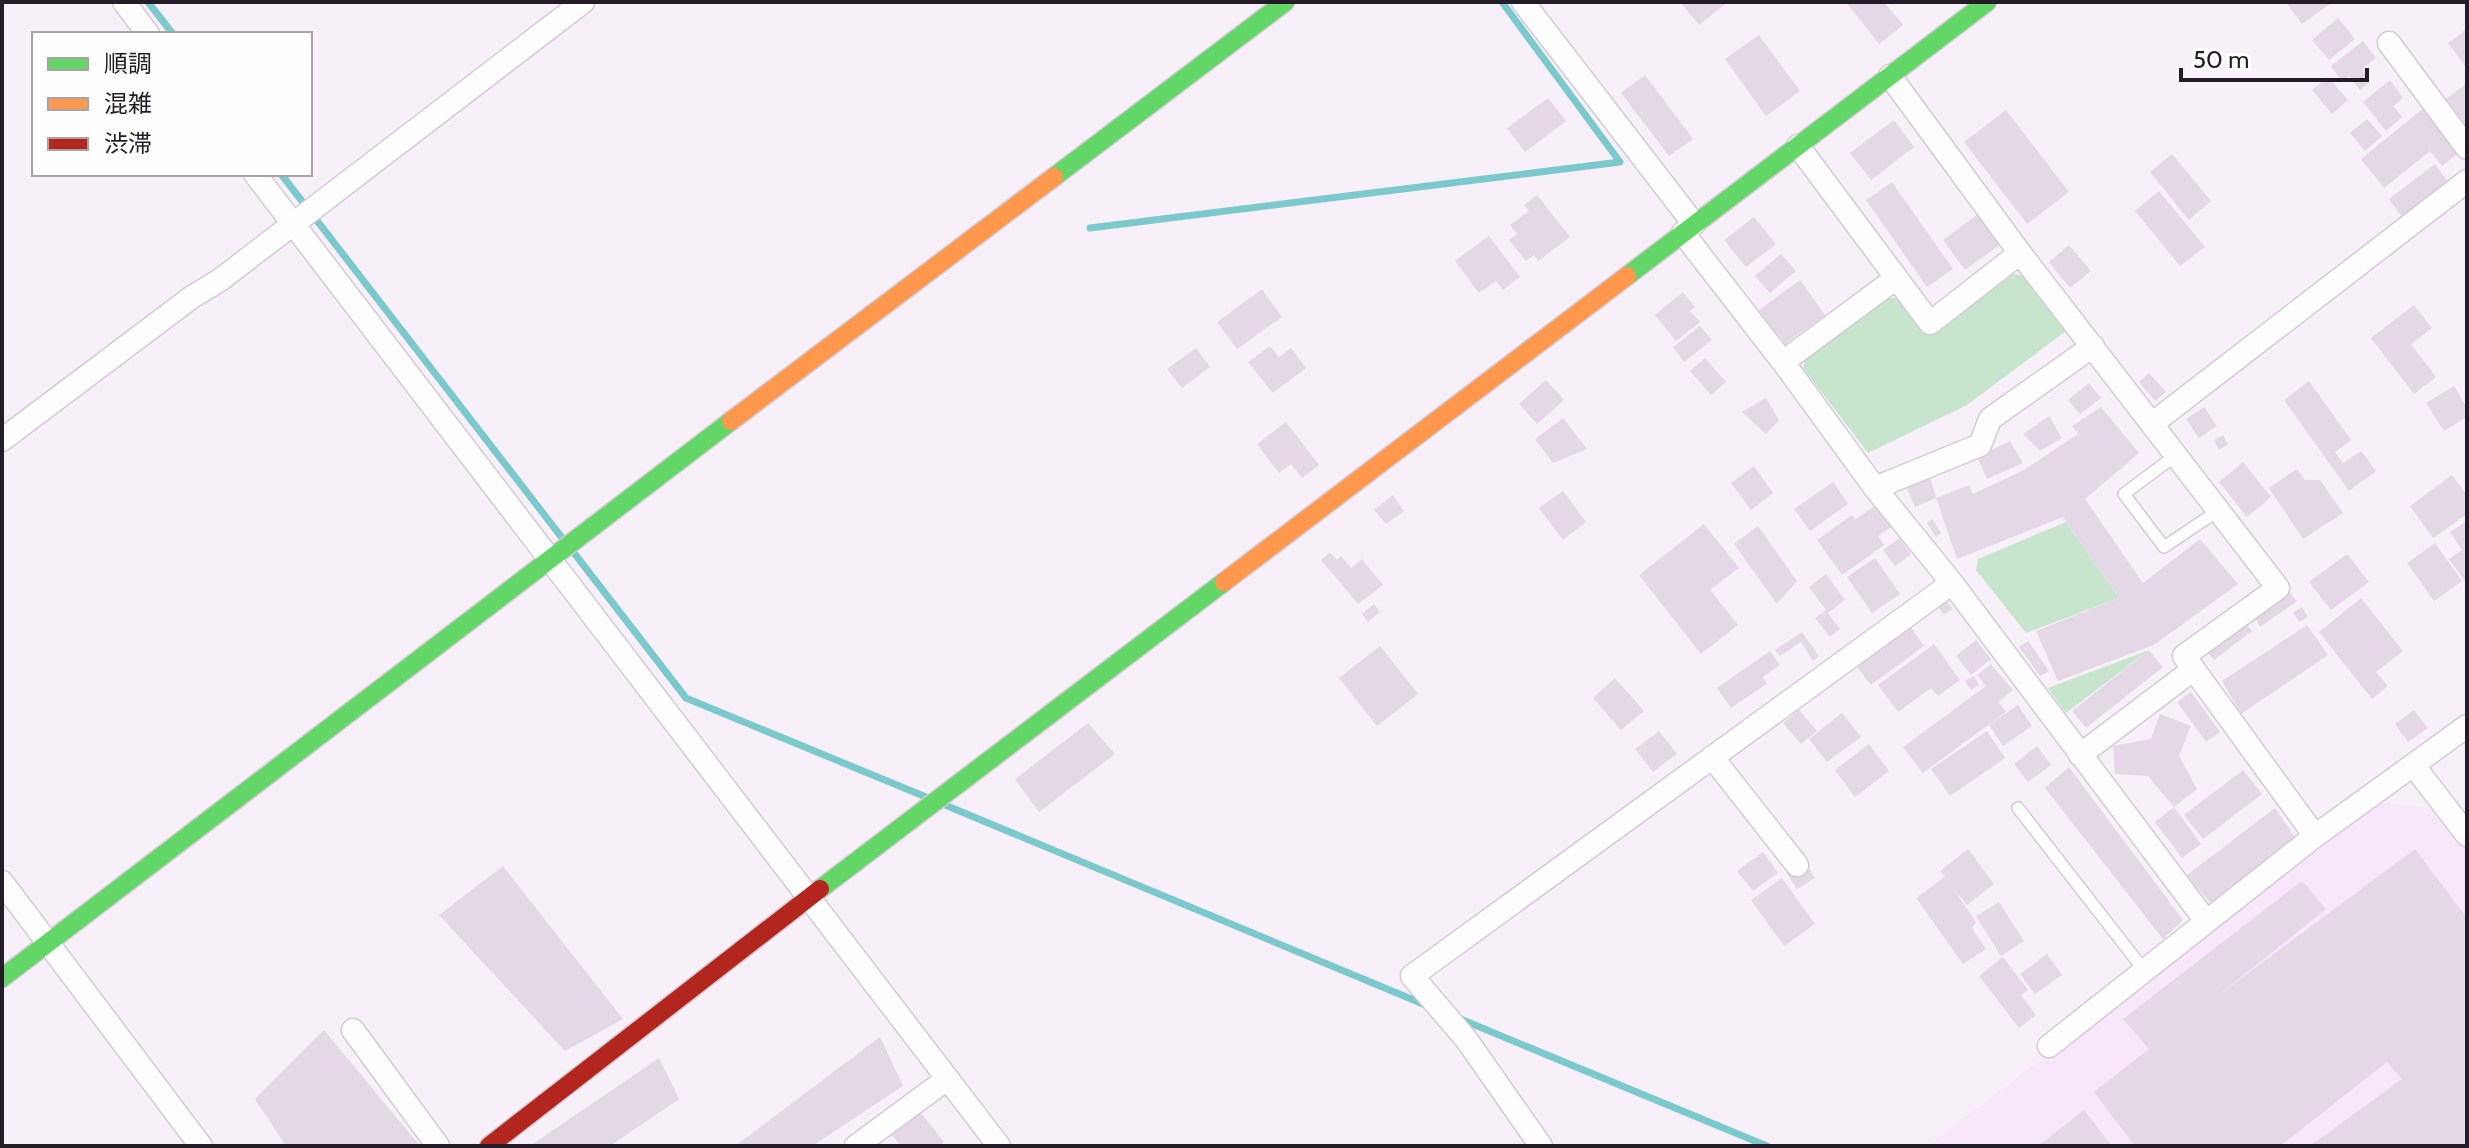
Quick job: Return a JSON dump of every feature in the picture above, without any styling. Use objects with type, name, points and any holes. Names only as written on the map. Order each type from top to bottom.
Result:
[{"type":"street","points":[[124,2],[146,32]]},
{"type":"street","points":[[2,440],[169,313],[220,280],[583,2]]},
{"type":"street","points":[[2,978],[550,558],[1285,2]]},
{"type":"street","points":[[1523,2],[1875,488],[1952,583],[2206,921]]},
{"type":"street","points":[[489,1146],[809,898],[1987,2]]},
{"type":"street","points":[[2389,43],[2467,148]]},
{"type":"street","points":[[1890,76],[2020,253],[2278,588],[2184,656],[2315,836]]},
{"type":"street","points":[[1798,146],[1930,323],[2020,253]]},
{"type":"street","points":[[257,176],[999,1146]]},
{"type":"street","points":[[2153,423],[2467,181]]},
{"type":"street","points":[[1783,362],[1895,279]]},
{"type":"street","points":[[1875,488],[1980,445],[1990,419],[2093,346]]},
{"type":"street","points":[[1541,1146],[1466,1039],[1412,976],[1952,583]]},
{"type":"street","points":[[2080,755],[2194,669]]},
{"type":"street","points":[[2049,1046],[2315,836],[2467,726]]},
{"type":"street","points":[[1712,757],[1797,865]]},
{"type":"street","points":[[2414,766],[2467,835]]},
{"type":"street","points":[[2,882],[201,1146]]},
{"type":"street","points":[[353,1030],[438,1146]]},
{"type":"street","points":[[856,1146],[947,1079]]},
{"type":"lane","points":[[2177,454],[2124,494],[2132,505],[2164,547],[2219,510]]},
{"type":"lane","points":[[2018,808],[2144,970]]},
{"type":"shaded area","points":[[2377,802],[2436,809],[2467,850],[2467,1146],[1928,1146]]},
{"type":"green space","points":[[2009,273],[2025,276],[2066,331],[1967,405],[1868,453],[1803,368],[1806,357],[1885,298],[1898,298],[1926,334]]},
{"type":"green space","points":[[2066,522],[2119,598],[2026,633],[1976,570],[1978,559]]},
{"type":"green space","points":[[2149,650],[2066,713],[2048,688]]},
{"type":"building","points":[[1680,2],[1728,2],[1699,25]]},
{"type":"building","points":[[1846,2],[1884,2],[1903,25],[1879,44]]},
{"type":"building","points":[[2286,2],[2333,2],[2302,24]]},
{"type":"building","points":[[2338,18],[2355,39],[2329,60],[2312,40]]},
{"type":"building","points":[[2467,29],[2467,64],[2465,66],[2448,43]]},
{"type":"building","points":[[1759,35],[1800,91],[1766,116],[1725,59]]},
{"type":"building","points":[[2363,41],[2376,58],[2363,68],[2369,83],[2360,90],[2349,76],[2342,81],[2331,66]]},
{"type":"building","points":[[1645,75],[1693,139],[1669,156],[1621,93]]},
{"type":"building","points":[[2328,77],[2348,100],[2332,114],[2312,90]]},
{"type":"building","points":[[2390,80],[2403,98],[2393,106],[2402,117],[2386,131],[2363,102]]},
{"type":"building","points":[[2467,83],[2467,126],[2446,99]]},
{"type":"building","points":[[1548,98],[1566,121],[1525,152],[1507,128]]},
{"type":"building","points":[[2425,107],[2461,151],[2442,166],[2430,151],[2384,188],[2361,159]]},
{"type":"building","points":[[2006,110],[2069,192],[2027,224],[1964,142]]},
{"type":"building","points":[[2367,119],[2382,136],[2365,151],[2350,133]]},
{"type":"building","points":[[1894,120],[1914,147],[1871,180],[1850,153]]},
{"type":"building","points":[[2172,154],[2211,201],[2189,220],[2150,172]]},
{"type":"building","points":[[2435,164],[2448,182],[2402,217],[2389,199]]},
{"type":"building","points":[[1892,182],[1953,269],[1927,287],[1866,200]]},
{"type":"building","points":[[2159,191],[2205,247],[2180,266],[2135,211]]},
{"type":"building","points":[[1537,195],[1570,237],[1538,261],[1534,255],[1526,261],[1509,240],[1517,234],[1510,225],[1529,211],[1524,205]]},
{"type":"building","points":[[1978,214],[2001,244],[1965,270],[1943,240]]},
{"type":"building","points":[[1754,217],[1776,244],[1746,267],[1724,240]]},
{"type":"building","points":[[1489,236],[1520,277],[1503,290],[1496,281],[1479,293],[1455,261]]},
{"type":"building","points":[[2069,245],[2091,271],[2070,288],[2049,262]]},
{"type":"building","points":[[1781,254],[1796,271],[1770,293],[1755,276]]},
{"type":"building","points":[[1800,280],[1825,315],[1785,344],[1759,310]]},
{"type":"building","points":[[1262,289],[1282,317],[1237,349],[1217,322]]},
{"type":"building","points":[[1683,292],[1695,307],[1690,311],[1700,322],[1676,341],[1655,315]]},
{"type":"building","points":[[2414,305],[2432,328],[2411,344],[2436,377],[2414,394],[2371,338]]},
{"type":"building","points":[[1700,326],[1712,340],[1684,362],[1673,347]]},
{"type":"building","points":[[1270,346],[1279,357],[1291,348],[1306,368],[1273,393],[1248,362]]},
{"type":"building","points":[[1196,348],[1210,367],[1182,388],[1167,369]]},
{"type":"building","points":[[1705,358],[1726,382],[1711,395],[1690,371]]},
{"type":"building","points":[[2149,373],[2166,392],[2155,401],[2139,382]]},
{"type":"building","points":[[1546,380],[1564,400],[1537,424],[1519,404]]},
{"type":"building","points":[[2309,381],[2351,440],[2335,452],[2343,463],[2361,451],[2376,471],[2349,491],[2284,400]]},
{"type":"building","points":[[2089,383],[2101,398],[2080,414],[2068,400]]},
{"type":"building","points":[[2454,386],[2467,408],[2467,417],[2444,431],[2426,403]]},
{"type":"building","points":[[1766,398],[1779,420],[1766,434],[1742,412]]},
{"type":"building","points":[[2101,407],[2139,453],[2085,499],[2143,583],[2200,539],[2238,584],[2154,645],[2058,681],[2036,631],[2119,598],[2063,517],[1957,559],[1936,498],[1969,485],[1973,494],[2024,470],[2078,434],[2072,426]]},
{"type":"building","points":[[2204,407],[2217,426],[2199,438],[2186,419]]},
{"type":"building","points":[[2049,416],[2062,438],[2040,451],[2023,434]]},
{"type":"building","points":[[1563,418],[1587,449],[1553,463],[1535,439]]},
{"type":"building","points":[[1286,422],[1319,465],[1302,478],[1291,464],[1279,473],[1257,444]]},
{"type":"building","points":[[2223,435],[2228,444],[2219,450],[2214,440]]},
{"type":"building","points":[[2010,441],[2023,463],[1987,479],[1977,457]]},
{"type":"building","points":[[2243,462],[2271,497],[2247,517],[2219,482]]},
{"type":"building","points":[[1754,466],[1773,493],[1751,510],[1731,483]]},
{"type":"building","points":[[2297,469],[2305,480],[2320,480],[2343,513],[2303,539],[2269,488]]},
{"type":"building","points":[[1929,473],[1936,498],[1915,507],[1905,484]]},
{"type":"building","points":[[2452,475],[2467,495],[2467,514],[2433,538],[2410,506]]},
{"type":"building","points":[[1833,482],[1848,504],[1810,531],[1794,509]]},
{"type":"building","points":[[1563,491],[1586,522],[1563,540],[1539,508]]},
{"type":"building","points":[[1393,495],[1404,511],[1386,524],[1374,510]]},
{"type":"building","points":[[1876,505],[1891,527],[1878,536],[1884,545],[1842,575],[1817,540],[1852,515],[1855,520]]},
{"type":"building","points":[[1932,519],[1941,533],[1936,537],[1927,523]]},
{"type":"building","points":[[2467,521],[2467,584],[2449,559],[2462,550],[2450,532]]},
{"type":"building","points":[[1704,524],[1739,568],[1710,590],[1738,625],[1701,654],[1639,575]]},
{"type":"building","points":[[1758,526],[1797,581],[1777,604],[1734,544]]},
{"type":"building","points":[[1899,538],[1911,554],[1895,566],[1883,550]]},
{"type":"building","points":[[2435,543],[2462,581],[2434,601],[2407,563]]},
{"type":"building","points":[[1330,552],[1337,560],[1341,556],[1351,568],[1362,559],[1383,585],[1358,604],[1321,560]]},
{"type":"building","points":[[2347,554],[2369,582],[2331,610],[2309,582]]},
{"type":"building","points":[[1875,558],[1900,594],[1872,613],[1847,577]]},
{"type":"building","points":[[1826,574],[1845,600],[1828,613],[1840,629],[1830,637],[1815,618],[1826,610],[1809,587]]},
{"type":"building","points":[[2289,591],[2297,601],[2260,627],[2255,616]]},
{"type":"building","points":[[1941,593],[1953,609],[1944,615],[1932,599]]},
{"type":"building","points":[[2361,598],[2403,651],[2376,672],[2388,686],[2372,699],[2319,632]]},
{"type":"building","points":[[1374,604],[1380,612],[1368,622],[1362,614]]},
{"type":"building","points":[[2302,607],[2308,617],[2299,622],[2293,613]]},
{"type":"building","points":[[1906,620],[1924,646],[1871,685],[1850,658]]},
{"type":"building","points":[[2245,622],[2252,631],[2214,660],[2207,651]]},
{"type":"building","points":[[2307,625],[2328,655],[2241,714],[2222,681]]},
{"type":"building","points":[[1802,632],[1819,656],[1813,661],[1801,642],[1780,656],[1775,650]]},
{"type":"building","points":[[1976,640],[1991,659],[1971,675],[1956,656]]},
{"type":"building","points":[[2028,641],[2049,671],[2040,676],[2019,647]]},
{"type":"building","points":[[1934,644],[1960,680],[1938,696],[1931,688],[1898,712],[1878,685]]},
{"type":"building","points":[[1380,646],[1418,694],[1377,726],[1339,678]]},
{"type":"building","points":[[2149,650],[2163,667],[2086,728],[2072,711]]},
{"type":"building","points":[[1770,651],[1780,665],[1763,677],[1767,684],[1731,708],[1717,688]]},
{"type":"building","points":[[1991,664],[2013,690],[1998,702],[2006,712],[1923,773],[1903,747],[1986,686],[1977,675]]},
{"type":"building","points":[[1974,676],[1979,685],[1971,690],[1965,681]]},
{"type":"building","points":[[1615,678],[1644,711],[1621,730],[1593,698]]},
{"type":"building","points":[[2191,692],[2220,732],[2206,742],[2177,702]]},
{"type":"building","points":[[2018,705],[2032,726],[2003,746],[1989,725]]},
{"type":"building","points":[[1799,710],[1817,731],[1801,744],[1783,723]]},
{"type":"building","points":[[2414,710],[2428,728],[2408,742],[2395,724]]},
{"type":"building","points":[[1842,713],[1861,737],[1827,762],[1809,739]]},
{"type":"building","points":[[2160,714],[2191,726],[2179,756],[2197,789],[2174,807],[2148,776],[2115,774],[2113,746],[2151,739]]},
{"type":"building","points":[[1088,723],[1115,754],[1039,812],[1015,779]]},
{"type":"building","points":[[1659,731],[1677,754],[1653,772],[1635,749]]},
{"type":"building","points":[[1987,731],[2005,758],[1950,796],[1931,769]]},
{"type":"building","points":[[1869,744],[1889,771],[1855,797],[1835,770]]},
{"type":"building","points":[[2037,746],[2051,765],[2028,782],[2014,764]]},
{"type":"building","points":[[2069,767],[2183,920],[2163,939],[2045,788]]},
{"type":"building","points":[[2243,770],[2262,794],[2203,839],[2184,815]]},
{"type":"building","points":[[2174,807],[2201,844],[2182,858],[2155,822]]},
{"type":"building","points":[[2275,808],[2297,840],[2212,905],[2187,875]]},
{"type":"building","points":[[1968,849],[1994,884],[1967,905],[1952,887],[1976,922],[1972,928],[1986,949],[1963,964],[1916,898],[1945,877],[1940,871]]},
{"type":"building","points":[[2415,849],[2467,918],[2467,1144],[2310,1146],[2402,1079],[2387,1062],[2280,1146],[2135,1146],[2094,1092],[2149,1049],[2123,1019],[2302,881],[2326,909],[2216,997]]},
{"type":"building","points":[[1763,852],[1778,873],[1753,891],[1737,871]]},
{"type":"building","points":[[1804,861],[1815,878],[1797,889],[1786,872]]},
{"type":"building","points":[[503,866],[623,1019],[565,1051],[439,915]]},
{"type":"building","points":[[1782,878],[1815,924],[1784,946],[1751,900]]},
{"type":"building","points":[[1999,902],[2024,941],[2001,956],[1976,916]]},
{"type":"building","points":[[2047,954],[2062,975],[2035,994],[2020,974]]},
{"type":"building","points":[[2003,957],[2028,990],[2021,995],[2036,1015],[2019,1028],[1979,976]]},
{"type":"building","points":[[324,1030],[420,1146],[286,1146],[255,1099]]},
{"type":"building","points":[[880,1037],[903,1086],[812,1146],[735,1146]]},
{"type":"building","points":[[659,1058],[679,1099],[610,1146],[530,1146]]},
{"type":"building","points":[[2084,1110],[2112,1146],[2038,1146]]},
{"type":"building","points":[[921,1113],[944,1142],[939,1146],[901,1146],[892,1135]]},
{"type":"waterway","points":[[148,2],[171,32]]},
{"type":"waterway","points":[[1090,228],[1620,162],[1502,2]]},
{"type":"waterway","points":[[283,176],[563,539]]},
{"type":"waterway","points":[[571,549],[686,698],[926,797]]},
{"type":"waterway","points":[[945,805],[1428,1006]]},
{"type":"waterway","points":[[1458,1018],[1767,1146]]},
{"type":"traffic: fast","points":[[1054,177],[1285,2]]},
{"type":"traffic: fast","points":[[1627,276],[1987,2]]},
{"type":"traffic: fast","points":[[2,978],[731,421]]},
{"type":"traffic: fast","points":[[820,889],[1224,582]]},
{"type":"traffic: slow","points":[[731,421],[1054,177]]},
{"type":"traffic: slow","points":[[1224,582],[1627,276]]},
{"type":"traffic: jam","points":[[489,1146],[820,889]]}]
